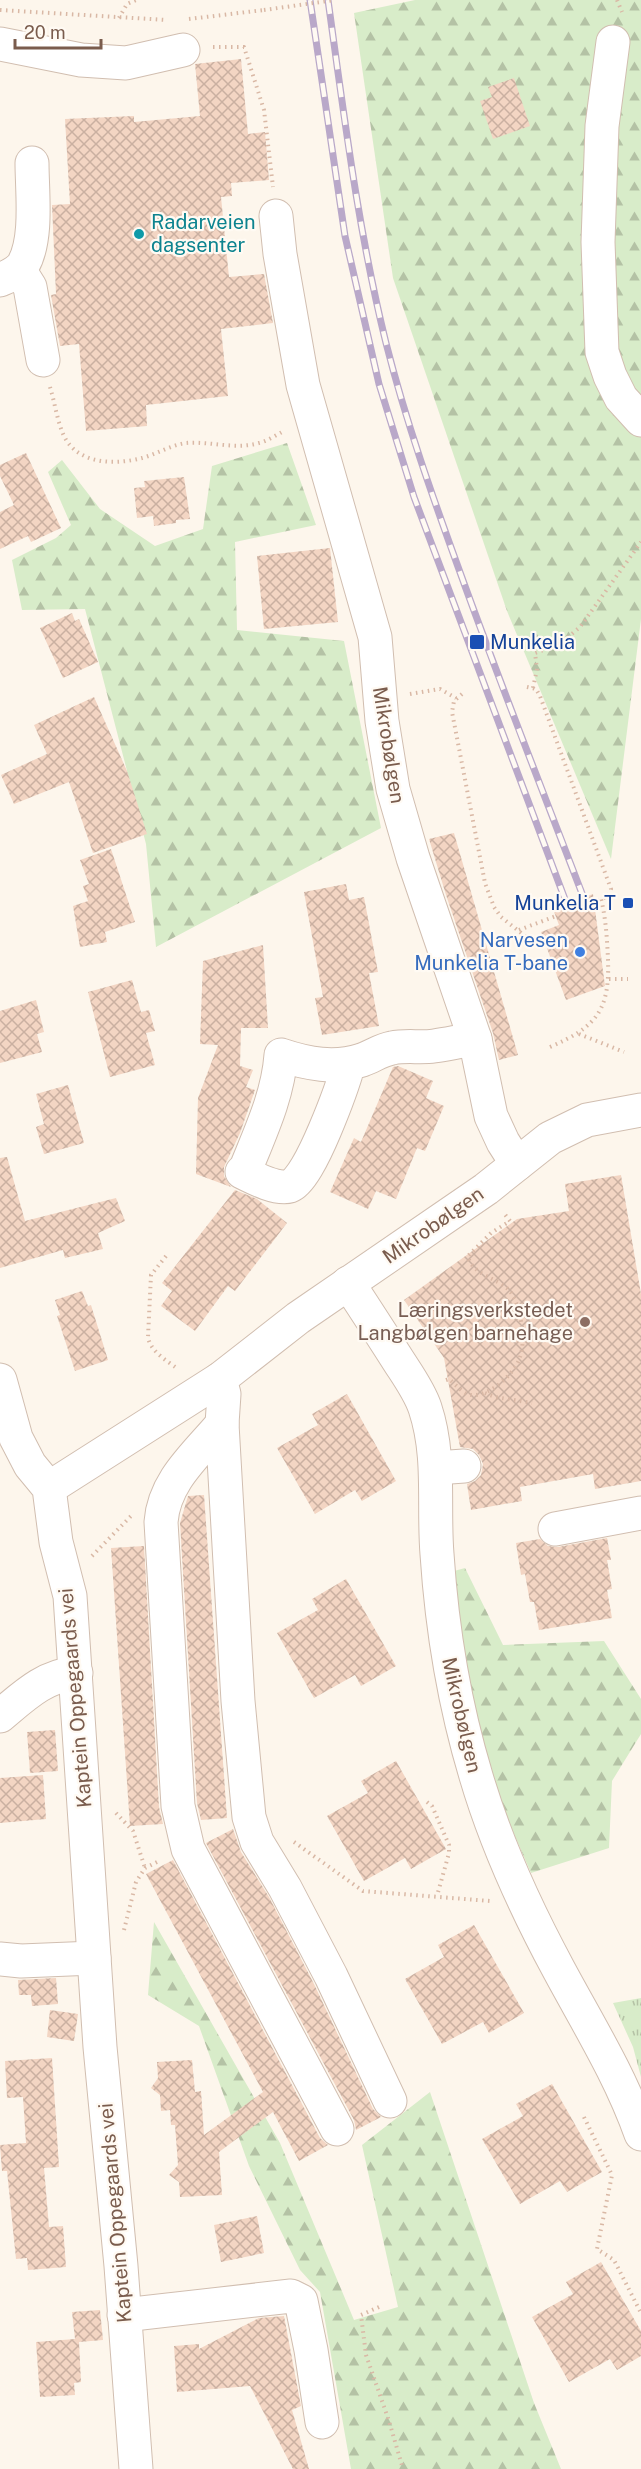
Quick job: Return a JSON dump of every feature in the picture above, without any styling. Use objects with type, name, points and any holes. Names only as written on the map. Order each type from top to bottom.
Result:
[{"type":"street","points":[[0,44],[81,60],[126,63],[179,35]]},
{"type":"street","points":[[613,42],[602,126],[598,242],[602,352],[621,398],[641,420]]},
{"type":"street","points":[[8,277],[23,264],[30,245],[33,219],[32,163]]},
{"type":"street","name":"Mikrobølgen","points":[[276,216],[294,341],[316,432],[375,637],[380,700],[393,789],[404,830],[475,1039],[491,1116],[503,1142],[517,1164]]},
{"type":"street","points":[[8,277],[25,279],[30,287],[43,360]]},
{"type":"street","points":[[349,1063],[394,1047],[432,1046],[475,1039]]},
{"type":"street","name":"Mikrobølgen","points":[[49,1488],[210,1385],[298,1318],[429,1229],[550,1138],[587,1120],[641,1110]]},
{"type":"street","name":"Mikrobølgen","points":[[348,1283],[415,1386],[450,1467],[436,1541],[444,1631],[456,1705],[503,1857],[549,1952],[617,2075],[641,2134]]},
{"type":"street","points":[[0,1380],[16,1438],[30,1465],[49,1488]]},
{"type":"street","points":[[210,1385],[224,1394],[222,1424],[237,1701],[249,1817],[257,1842],[285,1888],[332,1976],[390,2101]]},
{"type":"street","points":[[222,1424],[170,1486],[162,1509],[178,1806],[188,1849],[337,2130]]},
{"type":"street","name":"Kaptein Oppegaards vei","points":[[49,1488],[56,1542],[70,1596],[100,2047],[121,2266],[136,2469]]},
{"type":"street","points":[[555,1529],[641,1513]]},
{"type":"street","points":[[0,1716],[39,1684],[59,1675],[75,1673]]},
{"type":"street","points":[[0,1959],[21,1961],[94,1958]]},
{"type":"street","points":[[124,2315],[291,2296],[301,2301],[322,2422]]},
{"type":"path","points":[[119,18],[126,2],[136,0]]},
{"type":"path","points":[[179,35],[264,10],[335,0]]},
{"type":"path","points":[[0,10],[119,18],[179,35],[208,47],[244,47],[264,110],[276,216]]},
{"type":"path","points":[[43,360],[64,436],[82,455],[103,462],[129,461],[177,444],[195,442],[240,446],[316,432]]},
{"type":"path","points":[[533,688],[537,669],[535,653],[560,644],[580,627],[641,542]]},
{"type":"path","points":[[527,687],[533,688],[540,696],[610,889],[608,896],[594,902]]},
{"type":"path","points":[[380,700],[438,689],[445,690],[456,698]]},
{"type":"path","points":[[462,694],[452,704],[452,712],[485,882],[494,907],[501,917],[530,940]]},
{"type":"path","points":[[550,1047],[578,1034],[589,1026],[603,1007],[609,980],[601,899]]},
{"type":"path","points":[[519,930],[556,916]]},
{"type":"path","points":[[609,980],[628,980]]},
{"type":"path","points":[[578,1034],[624,1052]]},
{"type":"path","points":[[447,1385],[446,1381],[450,1379],[466,1393],[479,1395],[511,1372],[520,1359],[522,1329],[518,1311],[509,1290],[469,1262],[468,1256],[471,1250],[491,1233],[510,1221],[503,1211]]},
{"type":"path","points":[[166,1256],[151,1275],[149,1343],[210,1385]]},
{"type":"path","points":[[485,1392],[495,1397],[532,1403]]},
{"type":"path","points":[[89,1559],[137,1511]]},
{"type":"path","points":[[427,1802],[432,1806],[449,1845],[436,1896]]},
{"type":"path","points":[[108,1806],[133,1831],[145,1868]]},
{"type":"path","points":[[289,1839],[363,1891],[493,1901]]},
{"type":"path","points":[[584,2117],[612,2175],[597,2249],[614,2260],[641,2313]]},
{"type":"path","points":[[379,2307],[361,2315],[366,2355],[403,2469]]},
{"type":"green space","points":[[415,0],[641,0],[641,619],[611,859],[507,611],[393,278],[354,13]]},
{"type":"green space","points":[[287,443],[316,525],[235,542],[237,630],[344,641],[381,828],[156,947],[146,844],[85,609],[22,610],[12,560],[56,538],[71,525],[48,472],[62,460],[100,509],[155,546],[203,529],[212,466]]},
{"type":"green space","points":[[465,1568],[503,1645],[604,1641],[641,1699],[641,1734],[612,1781],[609,1848],[531,1873],[479,1754],[447,1573]]},
{"type":"green space","points":[[154,1922],[280,2143],[354,2320],[398,2307],[362,2145],[430,2092],[534,2403],[561,2469],[351,2469],[320,2292],[300,2270],[249,2166],[199,2026],[148,1995]]},
{"type":"green space","points":[[641,1998],[641,2077],[633,2047],[613,2003]]},
{"type":"building","name":"Radarveien dagsenter","points":[[241,59],[248,134],[265,132],[269,180],[231,183],[232,196],[221,197],[229,277],[264,274],[273,323],[221,329],[228,396],[146,405],[147,426],[86,431],[79,344],[60,346],[51,295],[56,294],[52,205],[70,204],[65,119],[134,116],[134,122],[200,116],[195,64]]},
{"type":"building","points":[[514,78],[530,126],[493,139],[480,101],[492,97],[488,87]]},
{"type":"building","points":[[26,453],[61,528],[31,542],[28,536],[0,549],[0,512],[14,505],[0,476],[0,465]]},
{"type":"building","points":[[184,477],[190,519],[154,526],[153,516],[137,518],[134,488],[145,487],[144,481]]},
{"type":"building","points":[[330,548],[338,622],[264,629],[257,556]]},
{"type":"building","points":[[72,613],[75,621],[79,619],[98,662],[63,678],[40,628]]},
{"type":"building","points":[[94,697],[127,771],[147,834],[93,853],[69,782],[14,804],[1,775],[47,754],[34,725]]},
{"type":"building","points":[[454,833],[518,1055],[499,1060],[493,1033],[429,839]]},
{"type":"building","points":[[111,849],[135,922],[105,932],[107,942],[80,947],[73,906],[88,901],[83,886],[89,884],[80,860]]},
{"type":"building","points":[[346,884],[349,900],[364,897],[378,972],[369,973],[379,1026],[322,1035],[315,998],[323,997],[304,892]]},
{"type":"building","points":[[593,894],[605,986],[566,1000],[541,932],[559,925],[553,909]]},
{"type":"building","points":[[263,945],[268,1028],[241,1028],[240,1066],[253,1070],[246,1087],[255,1090],[240,1133],[224,1167],[224,1176],[231,1187],[196,1174],[198,1098],[218,1045],[200,1044],[203,961]]},
{"type":"building","points":[[132,980],[141,1012],[149,1010],[155,1031],[146,1033],[155,1065],[110,1077],[88,992]]},
{"type":"building","points":[[36,1000],[44,1032],[37,1034],[42,1052],[0,1063],[0,1011]]},
{"type":"building","points":[[398,1066],[433,1081],[426,1098],[444,1106],[425,1151],[417,1148],[396,1199],[376,1191],[368,1209],[330,1192],[354,1138],[361,1142],[393,1067]]},
{"type":"building","points":[[68,1085],[84,1143],[44,1154],[36,1127],[44,1124],[36,1094]]},
{"type":"building","points":[[7,1157],[25,1221],[116,1198],[125,1221],[98,1233],[103,1249],[65,1258],[63,1250],[0,1268],[0,1158]]},
{"type":"building","points":[[621,1175],[641,1294],[641,1481],[595,1489],[593,1474],[520,1487],[522,1501],[471,1510],[467,1484],[475,1481],[481,1475],[483,1464],[473,1449],[460,1447],[444,1358],[404,1300],[517,1219],[569,1211],[565,1184]]},
{"type":"building","points":[[235,1190],[257,1199],[287,1223],[235,1291],[228,1286],[195,1331],[161,1306],[172,1291],[162,1283]]},
{"type":"building","points":[[82,1291],[88,1306],[91,1305],[108,1360],[75,1371],[57,1316],[60,1315],[55,1300]]},
{"type":"building","points":[[347,1394],[396,1481],[362,1501],[355,1490],[315,1514],[277,1448],[318,1425],[312,1414]]},
{"type":"building","points":[[204,1495],[227,1818],[201,1820],[197,1803],[180,1523],[188,1496]]},
{"type":"building","points":[[607,1538],[611,1560],[607,1560],[612,1589],[607,1590],[612,1618],[539,1630],[534,1602],[530,1602],[525,1574],[521,1575],[516,1543],[540,1539],[548,1546],[558,1547]]},
{"type":"building","points":[[144,1546],[159,1807],[163,1824],[130,1826],[111,1548]]},
{"type":"building","points":[[346,1579],[396,1666],[361,1686],[355,1675],[314,1698],[277,1633],[318,1610],[312,1599]]},
{"type":"building","points":[[55,1730],[58,1771],[30,1773],[27,1732]]},
{"type":"building","points":[[396,1761],[446,1849],[411,1869],[405,1858],[364,1881],[327,1816],[368,1793],[361,1781]]},
{"type":"building","points":[[43,1775],[46,1819],[0,1823],[0,1778]]},
{"type":"building","points":[[233,1829],[241,1852],[269,1897],[314,1984],[373,2109],[381,2117],[356,2130],[354,2120],[206,1843]]},
{"type":"building","points":[[173,1860],[320,2138],[328,2145],[299,2161],[273,2112],[219,2152],[222,2195],[180,2197],[179,2182],[169,2175],[178,2165],[175,2125],[171,2125],[170,2110],[161,2111],[160,2095],[151,2088],[158,2078],[157,2062],[192,2060],[195,2092],[201,2091],[204,2135],[263,2092],[146,1874]]},
{"type":"building","points":[[474,1925],[524,2013],[489,2033],[483,2022],[442,2044],[405,1979],[444,1957],[438,1945]]},
{"type":"building","points":[[56,1978],[58,2004],[32,2006],[31,1995],[19,1995],[18,1980]]},
{"type":"building","points":[[50,2010],[78,2014],[74,2041],[47,2037]]},
{"type":"building","points":[[52,2058],[59,2167],[44,2168],[49,2227],[63,2226],[66,2267],[28,2270],[27,2258],[16,2259],[7,2171],[2,2171],[0,2145],[26,2143],[23,2097],[7,2098],[5,2061]]},
{"type":"building","points":[[552,2084],[602,2172],[567,2192],[560,2181],[520,2204],[482,2139],[523,2116],[516,2104]]},
{"type":"building","points":[[257,2216],[264,2253],[221,2262],[214,2225]]},
{"type":"building","points":[[601,2262],[641,2331],[641,2356],[617,2370],[610,2359],[569,2382],[532,2317],[573,2294],[566,2282]]},
{"type":"building","points":[[100,2310],[103,2340],[79,2342],[81,2382],[74,2383],[75,2395],[40,2397],[36,2342],[75,2339],[72,2312]]},
{"type":"building","points":[[284,2316],[301,2406],[292,2410],[309,2469],[293,2469],[250,2386],[177,2392],[174,2346],[199,2344],[199,2349],[259,2318]]},
{"type":"railway","points":[[310,0],[345,236],[379,384],[414,497],[566,902]]},
{"type":"railway","points":[[328,0],[367,258],[402,402],[451,546],[583,896]]},
{"type":"place","name":"Radarveien dagsenter","points":[[139,234]]},
{"type":"place","name":"Munkelia","points":[[477,642]]},
{"type":"place","name":"Munkelia T","points":[[628,903]]},
{"type":"place","name":"Narvesen Munkelia T-bane","points":[[580,952]]},
{"type":"place","name":"Læringsverkstedet Langbølgen barnehage","points":[[585,1322]]}]
